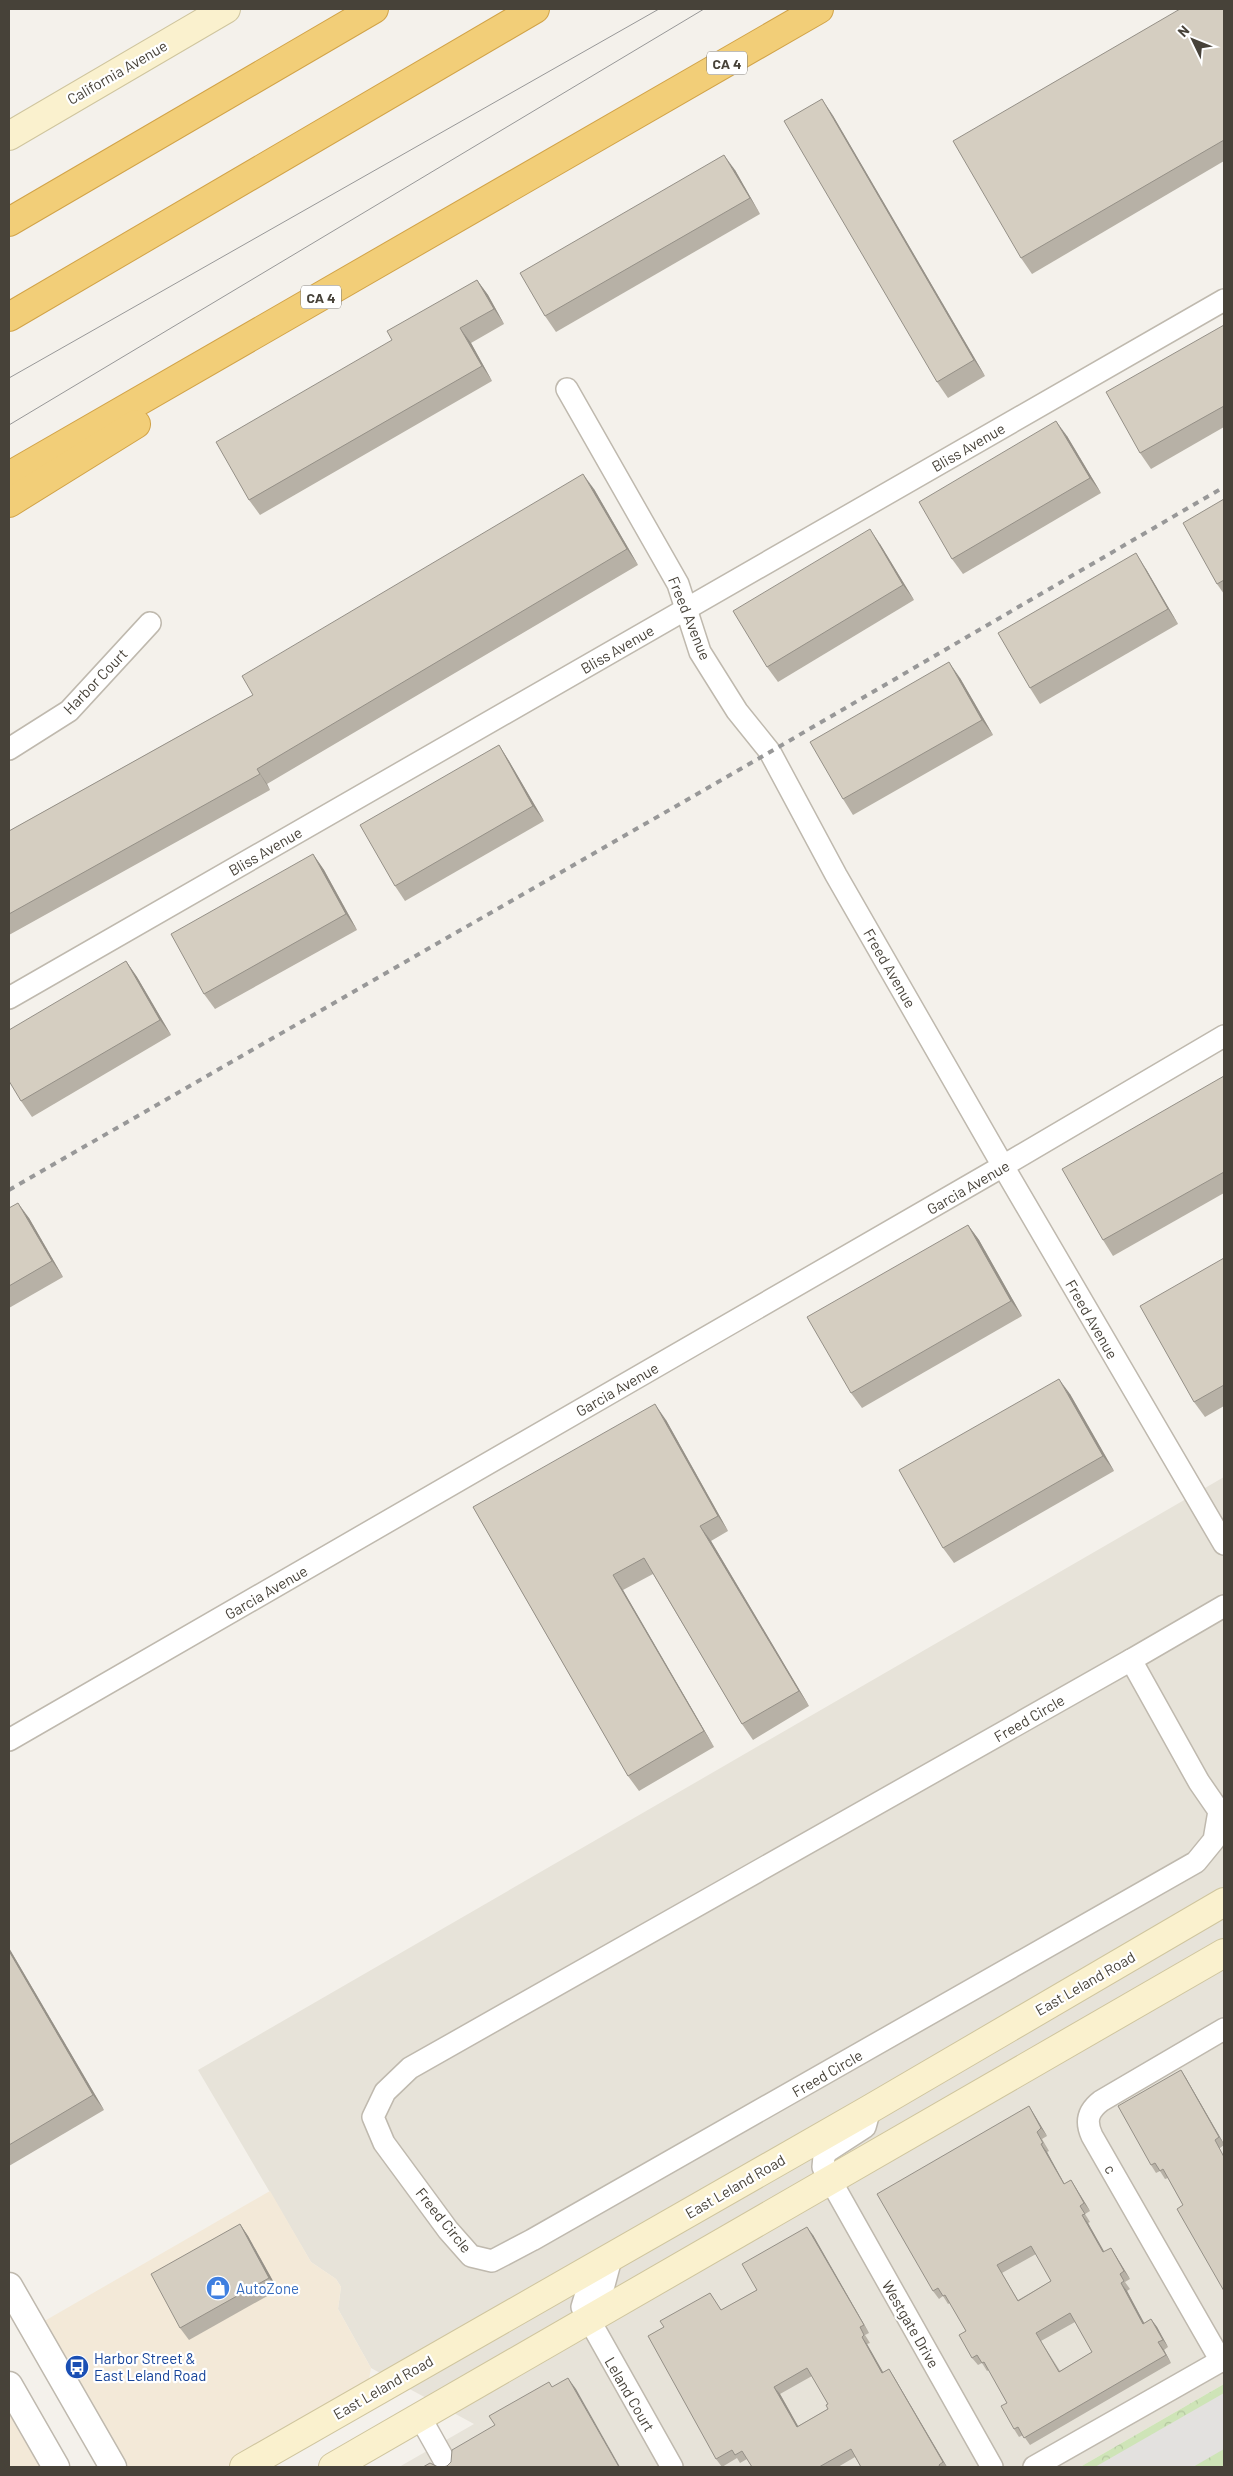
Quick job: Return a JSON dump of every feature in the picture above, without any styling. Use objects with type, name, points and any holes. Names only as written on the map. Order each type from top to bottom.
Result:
[{"type":"highway","points":[[9,222],[374,9]]},
{"type":"highway","points":[[9,317],[535,9]]},
{"type":"highway","name":"CA 4","points":[[9,476],[634,118],[820,9]]},
{"type":"highway","points":[[9,503],[634,118]]},
{"type":"main road","name":"California Avenue","points":[[9,136],[226,9]]},
{"type":"main road","name":"East Leland Road","points":[[244,2467],[870,2109],[1224,1902]]},
{"type":"main road","points":[[333,2467],[1224,1953]]},
{"type":"street","name":"Bliss Avenue","points":[[9,998],[1224,300]]},
{"type":"street","name":"Freed Avenue","points":[[567,389],[678,584],[700,652],[737,711],[770,752],[836,875],[1003,1166],[1224,1544]]},
{"type":"street","name":"Harbor Court","points":[[9,749],[69,711],[150,623]]},
{"type":"street","name":"Garcia Avenue","points":[[9,1740],[1003,1166],[1224,1036]]},
{"type":"street","name":"Freed Circle","points":[[1132,1660],[1199,1782],[1219,1811],[1214,1840],[1196,1862],[532,2240],[492,2260],[471,2256],[448,2230],[384,2142],[372,2117],[385,2092],[410,2068],[1132,1660],[1224,1606]]},
{"type":"street","name":"c","points":[[1223,2360],[1092,2136],[1088,2119],[1092,2108],[1101,2101],[1224,2029]]},
{"type":"street","name":"Westgate Drive","points":[[870,2109],[865,2128],[833,2148],[824,2156],[823,2167],[829,2182],[992,2467]]},
{"type":"street","points":[[588,2320],[582,2307],[583,2300],[604,2284],[612,2255]]},
{"type":"street","points":[[9,2286],[113,2467]]},
{"type":"street","name":"Leland Court","points":[[588,2320],[672,2467]]},
{"type":"street","points":[[1034,2467],[1223,2360]]},
{"type":"street","points":[[9,2385],[56,2467]]},
{"type":"street","points":[[420,2417],[448,2467]]},
{"type":"shaded area","points":[[1224,1477],[1224,2384],[1080,2467],[399,2467],[474,2424],[371,2368],[338,2309],[341,2287],[336,2279],[311,2262],[198,2070]]},
{"type":"shaded area","points":[[270,2191],[311,2262],[336,2279],[341,2287],[338,2309],[371,2368],[368,2385],[226,2467],[124,2467],[41,2323]]},
{"type":"shaded area","points":[[1224,2393],[1224,2449],[1193,2467],[1095,2467]]},
{"type":"shaded area","points":[[9,2409],[42,2467],[9,2467]]},
{"type":"green space","points":[[1224,2384],[1224,2467],[1080,2467]]},
{"type":"building","points":[[1180,9],[1224,9],[1224,140],[1021,258],[953,141]]},
{"type":"building","points":[[822,99],[974,360],[937,382],[784,121]]},
{"type":"building","points":[[724,155],[750,198],[545,316],[520,273]]},
{"type":"building","points":[[477,280],[494,309],[460,328],[482,366],[249,500],[216,442],[392,340],[387,331]]},
{"type":"building","points":[[1224,325],[1224,406],[1140,453],[1106,392]]},
{"type":"building","points":[[1056,421],[1090,478],[952,559],[919,502]]},
{"type":"building","points":[[583,474],[627,549],[257,769],[260,774],[9,914],[9,831],[253,695],[242,676]]},
{"type":"building","points":[[1224,499],[1224,580],[1217,584],[1183,523]]},
{"type":"building","points":[[870,529],[903,585],[767,667],[733,611]]},
{"type":"building","points":[[1136,553],[1168,609],[1030,688],[998,633]]},
{"type":"building","points":[[949,662],[982,720],[843,799],[810,742]]},
{"type":"building","points":[[499,745],[533,806],[395,886],[360,825]]},
{"type":"building","points":[[313,854],[346,914],[204,994],[171,934]]},
{"type":"building","points":[[126,961],[160,1020],[21,1101],[9,1081],[9,1030]]},
{"type":"building","points":[[1224,1076],[1224,1172],[1103,1240],[1062,1169]]},
{"type":"building","points":[[18,1203],[52,1261],[9,1286],[9,1208]]},
{"type":"building","points":[[968,1225],[1011,1301],[851,1393],[807,1317]]},
{"type":"building","points":[[1224,1258],[1224,1385],[1194,1402],[1140,1306]]},
{"type":"building","points":[[1059,1379],[1103,1456],[943,1548],[899,1470]]},
{"type":"building","points":[[655,1404],[718,1516],[700,1526],[799,1691],[742,1724],[644,1558],[613,1575],[704,1731],[628,1776],[473,1507]]},
{"type":"building","points":[[9,1951],[93,2095],[9,2145]]},
{"type":"building","points":[[1181,2070],[1219,2137],[1215,2140],[1224,2157],[1224,2291],[1177,2209],[1183,2205],[1163,2169],[1160,2171],[1155,2163],[1151,2165],[1118,2106]]},
{"type":"building","points":[[1029,2106],[1041,2128],[1037,2132],[1043,2143],[1041,2144],[1064,2184],[1071,2180],[1084,2203],[1080,2206],[1085,2214],[1082,2215],[1103,2252],[1111,2248],[1124,2271],[1120,2274],[1124,2281],[1121,2283],[1143,2324],[1151,2319],[1163,2340],[1158,2342],[1166,2355],[1024,2438],[1018,2427],[1014,2429],[1001,2406],[1007,2403],[984,2362],[982,2363],[977,2355],[972,2358],[959,2335],[966,2331],[945,2295],[943,2296],[938,2288],[933,2291],[877,2194]],"holes":[[[1031,2246],[1051,2281],[1018,2301],[997,2265]],[[1070,2313],[1092,2352],[1059,2372],[1036,2333]]]},
{"type":"building","name":"AutoZone","points":[[240,2224],[269,2278],[180,2328],[151,2274]]},
{"type":"building","points":[[807,2227],[864,2325],[860,2327],[864,2335],[862,2337],[882,2373],[889,2369],[943,2462],[939,2465],[940,2467],[861,2467],[851,2449],[819,2467],[752,2467],[742,2451],[735,2455],[732,2450],[716,2459],[648,2336],[664,2327],[660,2321],[710,2293],[721,2310],[757,2290],[742,2264]],"holes":[[[807,2368],[828,2404],[826,2405],[828,2409],[797,2427],[774,2387]]]},
{"type":"building","points":[[568,2378],[619,2467],[443,2467],[451,2462],[452,2450],[495,2425],[489,2416],[549,2382],[552,2387]]},
{"type":"building","points":[[430,2463],[438,2467],[423,2467]]},
{"type":"tram line","points":[[9,378],[659,9]]},
{"type":"tram line","points":[[9,425],[704,9]]},
{"type":"railway","points":[[9,1190],[770,752],[1224,487]]},
{"type":"place","name":"AutoZone","points":[[218,2288]]},
{"type":"place","name":"Harbor Street & East Leland Road","points":[[77,2367]]}]
